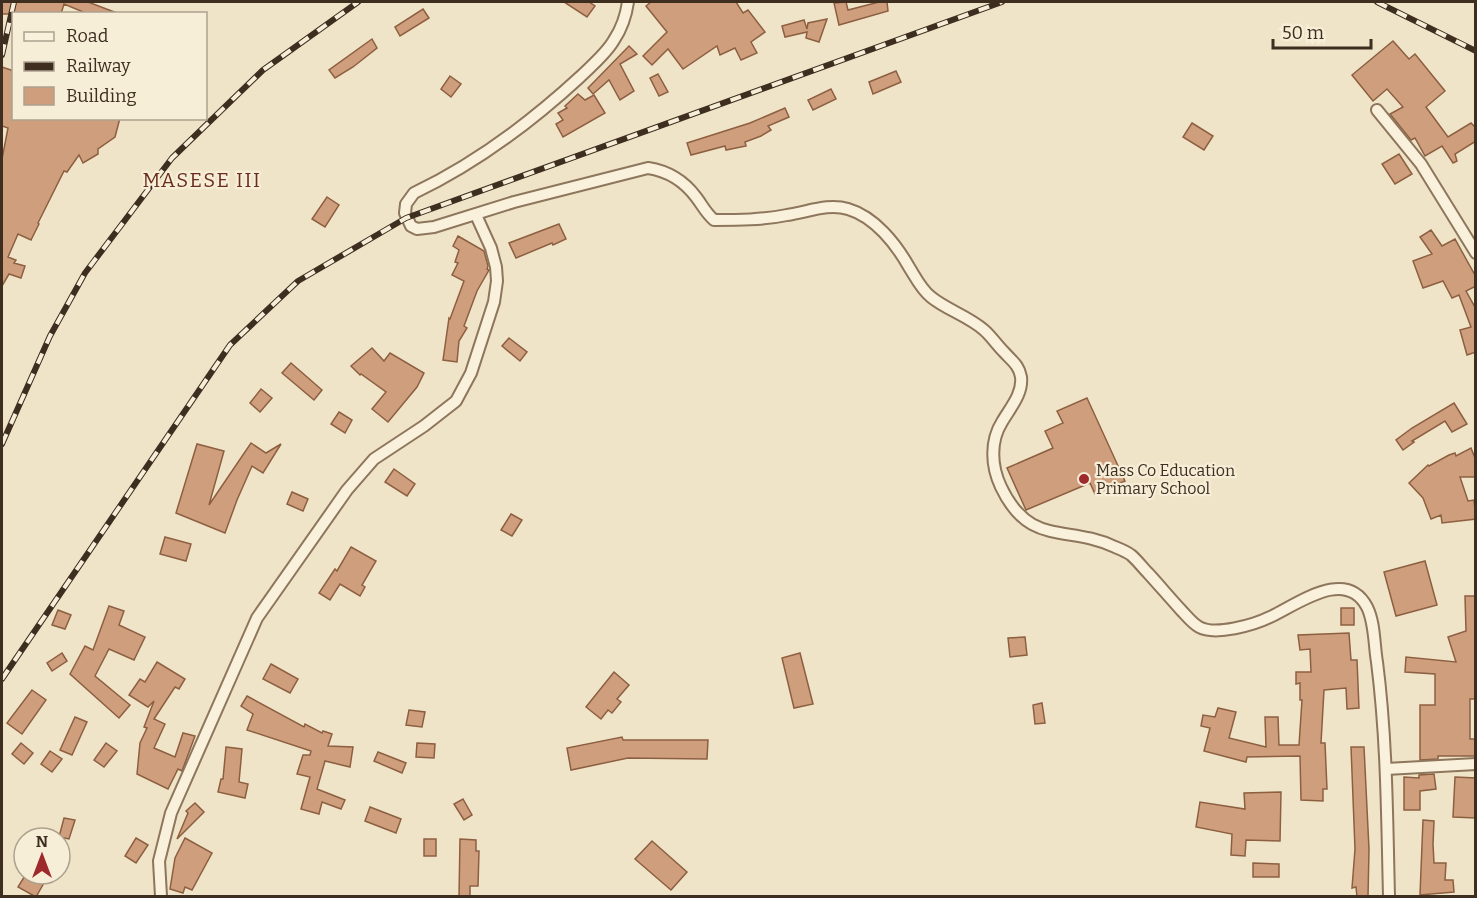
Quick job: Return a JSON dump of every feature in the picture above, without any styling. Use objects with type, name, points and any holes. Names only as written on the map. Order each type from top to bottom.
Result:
[{"type":"street","points":[[628,2],[625,20],[614,42],[578,79],[504,140],[466,166],[414,193],[406,204],[405,213],[408,222],[417,229],[434,227],[514,202],[648,168],[664,171],[683,183],[704,211],[714,220],[755,219],[825,207],[847,208],[871,219],[908,265],[916,280],[930,295],[983,329],[1018,366],[1022,380],[1017,398],[993,442],[993,461],[1000,486],[1015,508],[1030,524],[1050,532],[1109,544],[1131,555],[1187,616],[1200,627],[1216,632],[1268,619],[1294,604],[1320,593],[1341,588],[1355,592],[1368,608],[1382,704],[1389,897]]},
{"type":"street","points":[[1377,110],[1421,164],[1476,253]]},
{"type":"street","points":[[161,897],[159,861],[171,813],[256,618],[347,490],[374,459],[424,426],[456,401],[471,373],[492,311],[497,281],[491,248],[476,215]]},
{"type":"street","points":[[1386,769],[1476,764]]},
{"type":"building","points":[[2,2],[88,2],[114,12],[83,12],[64,4],[62,12],[2,14]]},
{"type":"building","points":[[564,2],[589,2],[595,6],[587,17]]},
{"type":"building","points":[[651,2],[736,2],[743,13],[748,10],[765,32],[751,42],[757,53],[741,60],[735,48],[720,55],[717,46],[683,69],[668,49],[652,65],[643,56],[667,32],[646,6]]},
{"type":"building","points":[[846,2],[848,10],[887,2],[888,11],[839,25],[834,3]]},
{"type":"building","points":[[423,9],[429,18],[400,36],[395,27]]},
{"type":"building","points":[[827,19],[819,42],[806,38],[807,32],[785,37],[782,26],[804,20],[807,29],[808,23]]},
{"type":"building","points":[[372,39],[377,48],[335,78],[329,70]]},
{"type":"building","points":[[1393,41],[1409,59],[1415,54],[1445,91],[1426,107],[1448,137],[1471,123],[1476,128],[1476,141],[1455,154],[1457,161],[1453,163],[1442,146],[1425,156],[1415,138],[1411,140],[1390,114],[1403,107],[1387,89],[1373,101],[1352,75]]},
{"type":"building","points":[[629,46],[637,54],[620,64],[634,91],[620,100],[609,80],[593,94],[588,88]]},
{"type":"building","points":[[2,67],[12,70],[12,120],[119,120],[115,137],[98,149],[98,154],[83,163],[79,155],[67,172],[64,171],[31,240],[18,234],[8,257],[16,260],[14,263],[25,266],[21,278],[9,274],[2,286],[2,159],[8,128],[2,126]]},
{"type":"building","points":[[896,71],[901,82],[873,94],[869,82]]},
{"type":"building","points":[[658,74],[668,92],[659,96],[650,78]]},
{"type":"building","points":[[450,76],[461,84],[451,97],[441,89]]},
{"type":"building","points":[[831,89],[836,99],[813,110],[808,100]]},
{"type":"building","points":[[578,94],[585,100],[594,95],[605,113],[563,137],[556,124],[563,120],[558,113],[567,108],[565,106]]},
{"type":"building","points":[[785,108],[789,117],[768,126],[771,130],[745,142],[746,146],[726,150],[725,146],[691,155],[687,143],[750,123]]},
{"type":"building","points":[[1192,123],[1213,136],[1204,150],[1183,137]]},
{"type":"building","points":[[1399,154],[1412,174],[1395,184],[1382,164]]},
{"type":"building","points":[[327,197],[339,205],[325,227],[312,219]]},
{"type":"building","points":[[559,224],[566,239],[516,258],[509,243]]},
{"type":"building","points":[[1431,230],[1442,246],[1455,239],[1476,277],[1476,286],[1466,291],[1476,309],[1476,352],[1467,355],[1460,330],[1471,327],[1459,295],[1452,298],[1443,281],[1423,288],[1413,261],[1432,254],[1420,237]]},
{"type":"building","points":[[458,236],[484,251],[489,270],[477,291],[464,326],[467,328],[459,341],[457,362],[443,360],[449,318],[464,281],[452,275],[458,263],[455,262],[459,250],[453,246]]},
{"type":"building","points":[[509,338],[527,352],[520,361],[502,346]]},
{"type":"building","points":[[372,348],[384,361],[390,353],[424,373],[417,387],[388,422],[372,409],[386,392],[360,375],[351,366]]},
{"type":"building","points":[[291,363],[322,390],[314,400],[282,373]]},
{"type":"building","points":[[261,389],[272,398],[260,412],[250,403]]},
{"type":"building","points":[[1087,398],[1125,481],[1095,494],[1090,483],[1026,510],[1007,468],[1053,448],[1045,431],[1063,423],[1057,411]]},
{"type":"building","points":[[1454,403],[1467,424],[1452,432],[1445,421],[1412,441],[1414,442],[1403,450],[1396,440]]},
{"type":"building","points":[[339,412],[352,420],[345,433],[331,424]]},
{"type":"building","points":[[251,443],[266,453],[281,444],[263,473],[252,466],[225,533],[176,513],[197,444],[224,451],[209,505]]},
{"type":"building","points":[[1471,448],[1475,458],[1475,477],[1460,477],[1468,501],[1474,500],[1476,519],[1442,523],[1441,515],[1431,519],[1423,498],[1409,483],[1428,465],[1455,453],[1456,456]]},
{"type":"building","points":[[394,469],[415,484],[407,496],[385,482]]},
{"type":"building","points":[[292,492],[308,499],[303,511],[287,504]]},
{"type":"building","points":[[511,514],[522,520],[512,536],[501,530]]},
{"type":"building","points":[[165,537],[191,544],[186,561],[160,554]]},
{"type":"building","points":[[351,547],[376,561],[362,585],[365,587],[360,596],[340,584],[330,600],[319,593],[335,569],[337,571]]},
{"type":"building","points":[[1425,561],[1437,605],[1396,616],[1384,572]]},
{"type":"building","points":[[1465,596],[1476,596],[1476,699],[1470,699],[1470,739],[1476,739],[1476,756],[1438,756],[1438,759],[1420,760],[1420,705],[1435,705],[1435,674],[1405,672],[1406,657],[1456,662],[1448,637],[1466,631]]},
{"type":"building","points":[[109,606],[124,611],[119,625],[145,637],[134,660],[109,649],[95,676],[130,705],[119,718],[70,674],[85,646],[93,650]]},
{"type":"building","points":[[1341,608],[1354,608],[1354,625],[1341,625]]},
{"type":"building","points":[[58,610],[71,615],[65,629],[52,625]]},
{"type":"building","points":[[1349,633],[1351,660],[1357,660],[1359,708],[1347,709],[1346,688],[1324,690],[1321,743],[1325,743],[1327,789],[1323,789],[1323,801],[1301,800],[1300,756],[1247,757],[1246,762],[1204,751],[1210,728],[1201,726],[1203,715],[1215,717],[1218,708],[1236,712],[1229,738],[1266,747],[1265,717],[1278,717],[1279,745],[1299,745],[1302,700],[1300,700],[1300,683],[1296,684],[1296,672],[1311,672],[1310,649],[1300,650],[1298,635]]},
{"type":"building","points":[[1025,637],[1027,655],[1010,657],[1008,638]]},
{"type":"building","points":[[62,653],[67,661],[52,671],[47,663]]},
{"type":"building","points":[[800,653],[813,704],[794,708],[782,658]]},
{"type":"building","points":[[157,662],[185,679],[179,689],[175,687],[154,719],[165,724],[154,748],[175,757],[183,733],[195,736],[182,771],[178,769],[168,789],[137,774],[140,743],[147,728],[144,727],[154,701],[148,707],[129,695],[140,679],[145,682]]},
{"type":"building","points":[[271,664],[298,679],[290,693],[263,679]]},
{"type":"building","points":[[614,672],[629,685],[617,699],[621,702],[612,713],[608,710],[601,719],[586,707]]},
{"type":"building","points":[[32,690],[46,700],[22,734],[7,723]]},
{"type":"building","points":[[247,696],[304,727],[305,724],[322,733],[323,731],[332,734],[328,746],[353,747],[350,767],[325,761],[317,789],[345,800],[341,809],[322,802],[319,814],[301,809],[310,777],[297,774],[303,755],[310,755],[311,751],[247,730],[253,714],[241,706]]},
{"type":"building","points":[[1042,703],[1045,723],[1035,724],[1033,705]]},
{"type":"building","points":[[409,710],[425,712],[422,727],[406,725]]},
{"type":"building","points":[[75,717],[87,722],[72,755],[60,750]]},
{"type":"building","points":[[622,737],[623,740],[708,740],[707,759],[628,758],[571,770],[567,748]]},
{"type":"building","points":[[21,743],[33,753],[24,764],[12,754]]},
{"type":"building","points":[[106,743],[117,751],[104,767],[94,760]]},
{"type":"building","points":[[417,743],[435,744],[434,758],[416,757]]},
{"type":"building","points":[[226,747],[242,749],[239,782],[248,784],[245,798],[218,792],[221,779],[223,779]]},
{"type":"building","points":[[1351,747],[1364,747],[1369,849],[1368,897],[1357,897],[1356,887],[1352,888],[1355,849]]},
{"type":"building","points":[[50,751],[62,759],[52,772],[41,764]]},
{"type":"building","points":[[378,752],[406,763],[402,773],[374,761]]},
{"type":"building","points":[[1434,774],[1436,789],[1420,791],[1420,810],[1404,810],[1404,777],[1419,778],[1419,775]]},
{"type":"building","points":[[1455,777],[1476,778],[1476,818],[1453,817]]},
{"type":"building","points":[[1281,792],[1280,841],[1246,840],[1245,856],[1231,855],[1232,834],[1196,827],[1200,802],[1245,809],[1244,793]]},
{"type":"building","points":[[463,799],[472,815],[464,820],[454,804]]},
{"type":"building","points":[[195,803],[204,812],[177,839],[188,813],[186,811]]},
{"type":"building","points":[[370,807],[401,819],[396,833],[365,821]]},
{"type":"building","points":[[64,818],[75,820],[72,830],[72,826],[62,826]]},
{"type":"building","points":[[1423,820],[1434,821],[1434,863],[1446,863],[1445,880],[1453,880],[1454,892],[1420,895]]},
{"type":"building","points":[[136,838],[148,845],[136,863],[125,856]]},
{"type":"building","points":[[185,838],[212,853],[192,890],[185,887],[183,893],[170,889],[175,858]]},
{"type":"building","points":[[424,839],[436,839],[436,856],[424,856]]},
{"type":"building","points":[[460,839],[476,840],[476,851],[479,851],[478,886],[470,886],[470,897],[459,897]]},
{"type":"building","points":[[652,841],[687,872],[671,890],[635,859]]},
{"type":"building","points":[[1253,863],[1279,864],[1279,877],[1253,877]]},
{"type":"building","points":[[19,886],[42,886],[36,897]]},
{"type":"railway","points":[[2,55],[14,2]]},
{"type":"railway","points":[[2,444],[50,336],[85,273],[172,158],[263,70],[358,2]]},
{"type":"railway","points":[[2,679],[230,345],[298,281],[406,218],[1002,2]]},
{"type":"railway","points":[[1377,2],[1476,51]]},
{"type":"place","name":"Mass Co Education Primary School","points":[[1084,479]]},
{"type":"district","name":"MASESE III","points":[[202,180]]}]
